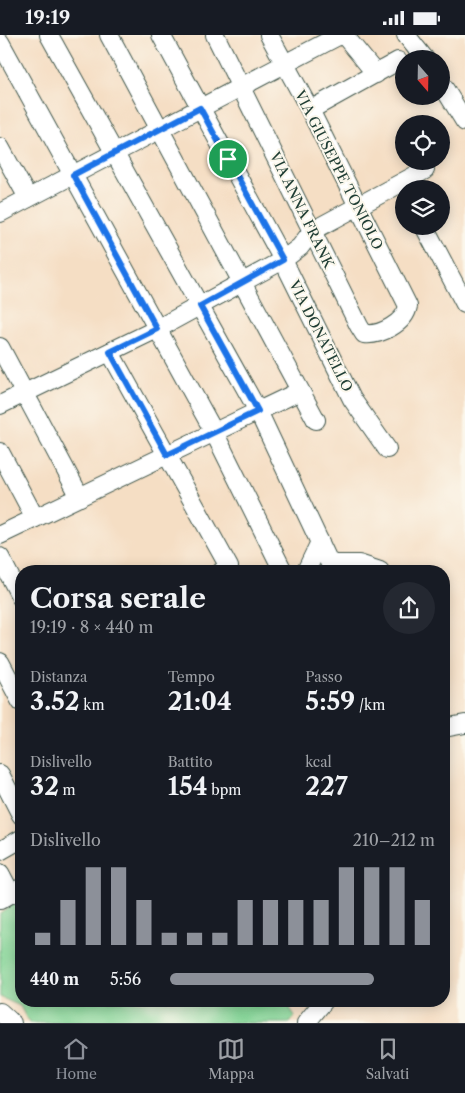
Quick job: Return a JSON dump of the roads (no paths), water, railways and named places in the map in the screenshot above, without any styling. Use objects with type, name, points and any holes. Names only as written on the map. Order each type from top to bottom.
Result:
[{"type":"street","points":[[49,35],[258,411],[330,564],[363,565]]},
{"type":"street","points":[[109,35],[316,420]]},
{"type":"street","name":"VIA DONATELLO","points":[[161,35],[283,260],[352,399],[387,449]]},
{"type":"street","name":"VIA ANNA FRANK","points":[[215,35],[364,333],[373,335],[401,320],[406,314],[408,305]]},
{"type":"street","name":"VIA GIUSEPPE TONIOLO","points":[[269,35],[310,110],[408,305]]},
{"type":"street","points":[[0,213],[342,35],[376,74]]},
{"type":"street","points":[[406,35],[418,50]]},
{"type":"street","points":[[0,42],[214,432],[280,565]]},
{"type":"street","points":[[310,110],[395,63]]},
{"type":"street","points":[[450,91],[460,99],[465,122]]},
{"type":"street","points":[[0,147],[28,198]]},
{"type":"street","points":[[411,180],[425,170]]},
{"type":"street","points":[[0,405],[157,329],[200,306],[283,260],[300,247],[312,231],[358,205],[395,189]]},
{"type":"street","points":[[429,235],[465,304]]},
{"type":"street","points":[[0,347],[80,497]]},
{"type":"street","points":[[110,352],[229,565]]},
{"type":"street","points":[[0,535],[300,391]]},
{"type":"street","points":[[0,452],[35,519]]},
{"type":"street","points":[[309,565],[320,542]]},
{"type":"street","points":[[0,557],[15,586]]},
{"type":"street","points":[[0,662],[11,682]]},
{"type":"street","points":[[450,727],[465,724]]},
{"type":"street","points":[[0,774],[15,803]]},
{"type":"street","points":[[0,851],[15,842]]},
{"type":"street","points":[[0,873],[11,894]]},
{"type":"street","points":[[306,1023],[319,1007]]},
{"type":"street","points":[[0,1012],[12,1023]]}]
